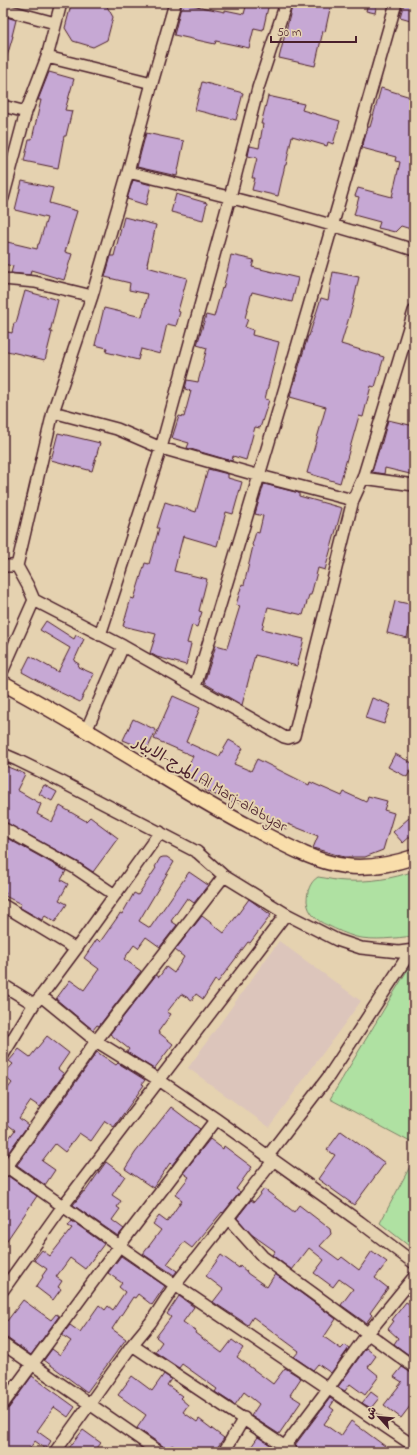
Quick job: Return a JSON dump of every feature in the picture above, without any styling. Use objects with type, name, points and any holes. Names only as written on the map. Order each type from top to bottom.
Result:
[{"type":"main road","name":"المرج-الابيار Al Marj-alabyar","points":[[3,683],[224,813],[295,850],[321,860],[346,866],[358,867],[383,865],[414,857]]},
{"type":"street","points":[[3,198],[26,112],[47,57],[61,3]]},
{"type":"street","points":[[175,3],[92,296],[53,412],[17,566],[34,600],[122,646],[284,737],[288,738],[294,736],[353,500],[363,478],[414,311]]},
{"type":"street","points":[[100,635],[162,448],[258,88],[286,3]]},
{"type":"street","points":[[195,687],[260,476],[396,3]]},
{"type":"street","points":[[3,9],[55,23]]},
{"type":"street","points":[[47,57],[152,83]]},
{"type":"street","points":[[3,106],[26,112]]},
{"type":"street","points":[[128,172],[230,197],[333,225],[414,250]]},
{"type":"street","points":[[3,279],[35,282],[92,296]]},
{"type":"street","points":[[53,412],[117,429],[162,448],[260,476],[353,500]]},
{"type":"street","points":[[363,478],[414,485]]},
{"type":"street","points":[[3,566],[17,566]]},
{"type":"street","points":[[3,670],[34,600]]},
{"type":"street","points":[[86,731],[122,646]]},
{"type":"street","points":[[3,754],[60,781],[197,852],[224,876],[286,914],[337,940],[362,948],[399,952],[412,951]]},
{"type":"street","points":[[3,828],[75,868],[115,895]]},
{"type":"street","points":[[3,1055],[37,1000],[76,949],[160,832]]},
{"type":"street","points":[[224,876],[96,1041],[4,1167],[120,1245],[328,1389],[414,1446]]},
{"type":"street","points":[[3,905],[76,949]]},
{"type":"street","points":[[3,1290],[63,1206],[286,914]]},
{"type":"street","points":[[55,1452],[132,1345],[151,1322],[176,1285],[228,1218],[329,1076],[412,951]]},
{"type":"street","points":[[3,985],[37,1000],[96,1041],[159,1080],[360,1222],[414,1263]]},
{"type":"street","points":[[3,1404],[120,1245],[216,1119]]},
{"type":"street","points":[[228,1218],[263,1257],[414,1367]]},
{"type":"street","points":[[132,1345],[289,1449],[328,1389],[368,1333],[414,1277]]},
{"type":"street","points":[[3,1344],[159,1452]]},
{"type":"street","points":[[224,1452],[244,1418]]},
{"type":"shaded area","points":[[279,941],[361,1001],[269,1127],[188,1068]]},
{"type":"green space","points":[[414,871],[414,936],[377,939],[356,937],[320,921],[311,913],[309,909],[307,901],[308,890],[313,881],[318,877],[343,881],[364,881],[389,878]]},
{"type":"green space","points":[[414,959],[414,1144],[330,1099]]},
{"type":"green space","points":[[414,1159],[414,1250],[380,1223]]},
{"type":"building","points":[[76,3],[105,3],[113,17],[107,40],[93,47],[73,41],[65,28],[71,5]]},
{"type":"building","points":[[182,3],[225,12],[225,10],[244,14],[247,3],[269,3],[263,30],[254,28],[249,48],[216,41],[215,44],[174,35]]},
{"type":"building","points":[[293,3],[331,4],[315,66],[279,58]]},
{"type":"building","points":[[368,3],[377,3],[375,13],[366,11]]},
{"type":"building","points":[[404,3],[414,3],[414,21],[400,17]]},
{"type":"building","points":[[3,16],[16,20],[5,63],[3,62]]},
{"type":"building","points":[[49,72],[74,79],[65,110],[72,111],[66,136],[64,136],[58,168],[24,161],[29,139],[32,139],[41,100],[38,100]]},
{"type":"building","points":[[202,82],[243,93],[236,120],[195,110]]},
{"type":"building","points":[[381,88],[414,98],[414,230],[401,226],[395,232],[378,228],[380,222],[354,215],[359,197],[355,196],[358,188],[392,197],[400,162],[395,161],[396,157],[362,148],[368,127],[370,127]]},
{"type":"building","points":[[268,96],[304,104],[302,110],[340,121],[333,144],[328,142],[327,146],[292,136],[278,196],[252,190],[255,178],[252,178],[257,158],[248,156],[250,146],[259,148],[263,124],[261,124]]},
{"type":"building","points":[[146,133],[184,141],[177,176],[137,167]]},
{"type":"building","points":[[133,180],[151,185],[146,205],[127,199]]},
{"type":"building","points":[[22,181],[53,188],[49,203],[77,211],[65,252],[72,254],[64,280],[31,270],[30,275],[11,273],[13,266],[3,264],[3,241],[37,249],[47,218],[15,210]]},
{"type":"building","points":[[176,194],[207,203],[203,220],[171,212]]},
{"type":"building","points":[[124,217],[156,225],[147,267],[187,278],[178,311],[180,312],[176,326],[167,324],[160,354],[141,349],[138,360],[106,352],[107,348],[95,345],[104,308],[142,317],[148,294],[129,290],[130,283],[105,277],[111,256],[114,256]]},
{"type":"building","points":[[231,255],[254,260],[252,267],[298,278],[292,302],[252,292],[245,318],[248,319],[245,327],[253,330],[252,335],[279,342],[265,399],[269,400],[260,428],[255,427],[246,460],[233,456],[232,461],[187,448],[189,443],[172,438],[179,416],[184,417],[191,391],[185,389],[187,380],[198,382],[207,348],[197,345],[206,315],[214,317],[222,288],[223,289]]},
{"type":"building","points":[[333,272],[359,277],[353,304],[341,344],[384,357],[375,387],[371,386],[363,417],[359,416],[340,483],[307,473],[326,407],[290,397],[321,298],[328,300]]},
{"type":"building","points":[[25,291],[58,300],[45,360],[3,350],[3,331],[12,333]]},
{"type":"building","points":[[388,420],[414,426],[414,457],[410,474],[385,468],[384,474],[372,472]]},
{"type":"building","points":[[58,433],[100,443],[92,471],[51,460]]},
{"type":"building","points":[[208,469],[228,474],[228,478],[242,482],[233,514],[226,512],[217,546],[183,536],[174,571],[207,579],[199,611],[202,612],[197,627],[192,625],[187,643],[191,644],[186,665],[157,657],[150,653],[156,634],[123,626],[131,598],[134,599],[145,563],[149,564],[159,528],[157,528],[165,502],[196,512]]},
{"type":"building","points":[[264,484],[299,493],[299,496],[342,508],[325,570],[318,568],[311,595],[309,595],[303,615],[268,607],[262,629],[304,639],[297,666],[255,655],[242,705],[204,683],[216,645],[227,648],[240,606],[236,605],[242,584],[244,585],[252,545],[256,532],[259,533],[263,516],[255,514]]},
{"type":"building","points":[[395,601],[414,605],[407,638],[387,633]]},
{"type":"building","points":[[46,621],[74,639],[76,635],[84,639],[74,661],[79,664],[78,667],[94,674],[80,702],[22,672],[30,656],[58,672],[70,648],[40,630]]},
{"type":"building","points":[[173,696],[200,708],[186,742],[219,757],[229,740],[243,748],[234,764],[251,771],[257,759],[309,785],[310,782],[342,796],[344,792],[366,802],[368,796],[387,801],[384,810],[394,813],[383,850],[365,857],[344,857],[313,848],[318,836],[288,824],[286,829],[234,800],[233,803],[205,790],[207,786],[184,776],[193,756],[154,739]]},
{"type":"building","points":[[372,698],[391,705],[384,724],[365,718]]},
{"type":"building","points":[[133,719],[156,730],[147,750],[123,740]]},
{"type":"building","points":[[395,754],[414,764],[407,777],[388,767]]},
{"type":"building","points":[[3,765],[25,774],[17,790],[41,804],[37,814],[52,822],[60,806],[86,821],[90,817],[118,838],[93,872],[78,862],[3,821]]},
{"type":"building","points":[[44,785],[57,792],[52,801],[39,794]]},
{"type":"building","points":[[409,818],[414,824],[414,833],[403,843],[393,832]]},
{"type":"building","points":[[3,836],[66,871],[61,880],[68,884],[59,900],[67,904],[55,922],[45,916],[42,920],[19,907],[21,904],[5,896],[6,893],[3,891]]},
{"type":"building","points":[[167,857],[174,862],[139,921],[150,928],[189,872],[208,885],[194,903],[187,898],[171,921],[177,925],[160,947],[146,937],[138,948],[134,945],[124,959],[141,971],[99,1026],[97,1025],[93,1030],[56,999],[70,980],[84,990],[99,969],[84,958],[97,939],[100,942],[120,913],[122,914],[134,893],[138,895],[156,868],[155,867],[160,858]]},
{"type":"building","points":[[249,899],[271,915],[250,943],[248,942],[218,982],[215,980],[203,999],[196,994],[192,1000],[181,994],[167,1012],[171,1014],[158,1032],[173,1044],[154,1069],[127,1052],[129,1049],[110,1034],[156,975],[159,977],[166,967],[174,973],[184,957],[175,950],[202,916],[224,933]]},
{"type":"building","points":[[47,1036],[69,1053],[58,1069],[64,1074],[40,1107],[31,1101],[19,1118],[28,1125],[5,1157],[3,1157],[8,1150],[3,1146],[15,1130],[3,1121],[3,1095],[12,1083],[3,1075],[13,1064],[9,1061],[19,1049],[30,1057]]},
{"type":"building","points":[[97,1052],[116,1065],[118,1063],[145,1080],[142,1084],[144,1085],[114,1127],[105,1121],[91,1141],[79,1133],[65,1152],[55,1144],[42,1161],[55,1170],[45,1185],[17,1165]]},
{"type":"building","points":[[171,1107],[200,1129],[172,1165],[170,1163],[153,1188],[125,1169],[135,1153]]},
{"type":"building","points":[[341,1131],[385,1163],[354,1205],[318,1179],[335,1155],[327,1150]]},
{"type":"building","points":[[210,1139],[223,1149],[224,1146],[252,1167],[236,1189],[240,1192],[223,1213],[222,1212],[192,1248],[184,1242],[167,1264],[177,1271],[174,1275],[143,1254],[161,1230],[153,1224],[159,1216],[167,1222],[182,1200],[175,1195],[189,1177],[183,1173]]},
{"type":"building","points":[[106,1162],[125,1176],[112,1195],[121,1201],[117,1207],[120,1209],[112,1220],[124,1229],[118,1236],[73,1205],[84,1191],[85,1192]]},
{"type":"building","points":[[8,1176],[37,1196],[3,1246],[3,1179]]},
{"type":"building","points":[[264,1189],[294,1212],[299,1205],[330,1229],[331,1234],[320,1246],[339,1260],[342,1257],[359,1270],[372,1251],[387,1262],[375,1278],[388,1288],[370,1313],[372,1315],[366,1323],[341,1305],[353,1289],[339,1279],[333,1287],[314,1273],[324,1260],[309,1248],[292,1270],[272,1255],[275,1251],[251,1234],[237,1218],[251,1200],[254,1202]]},
{"type":"building","points":[[72,1221],[104,1244],[85,1269],[70,1258],[56,1277],[62,1281],[58,1287],[61,1289],[53,1300],[36,1287],[47,1269],[34,1260],[42,1250],[50,1256],[72,1228],[68,1226]]},
{"type":"building","points":[[221,1255],[239,1268],[240,1266],[247,1273],[267,1287],[275,1274],[336,1319],[324,1337],[341,1349],[345,1345],[349,1348],[331,1373],[318,1364],[313,1370],[294,1357],[299,1351],[253,1317],[248,1325],[213,1302],[223,1289],[206,1276]]},
{"type":"building","points":[[121,1256],[165,1286],[152,1305],[138,1294],[135,1298],[133,1297],[112,1329],[126,1339],[87,1392],[44,1360],[52,1349],[60,1355],[71,1341],[62,1335],[70,1325],[80,1332],[99,1305],[105,1310],[108,1306],[113,1310],[125,1292],[119,1287],[122,1283],[108,1273]]},
{"type":"building","points":[[179,1296],[194,1307],[183,1322],[222,1353],[232,1340],[243,1348],[237,1357],[273,1384],[285,1368],[301,1378],[290,1395],[301,1402],[279,1434],[251,1416],[259,1404],[244,1392],[235,1405],[215,1392],[217,1389],[182,1364],[179,1368],[155,1352],[162,1342],[156,1337],[171,1317],[167,1314]]},
{"type":"building","points":[[23,1300],[51,1320],[56,1314],[59,1316],[31,1355],[7,1338],[3,1337],[3,1318],[7,1321]]},
{"type":"building","points":[[406,1302],[414,1307],[414,1348],[409,1355],[394,1344],[398,1338],[388,1329],[394,1321],[392,1320]]},
{"type":"building","points":[[366,1348],[376,1356],[368,1367],[379,1376],[365,1395],[350,1384],[345,1391],[338,1387]]},
{"type":"building","points":[[402,1367],[414,1374],[414,1401],[401,1418],[384,1405],[402,1382],[394,1377]]},
{"type":"building","points":[[164,1374],[171,1379],[167,1385],[182,1396],[180,1398],[188,1405],[183,1412],[197,1422],[199,1419],[224,1438],[214,1452],[181,1452],[172,1445],[166,1452],[163,1446],[137,1428],[146,1415],[118,1395],[132,1376],[152,1391]]},
{"type":"building","points":[[32,1376],[75,1407],[68,1417],[54,1407],[37,1431],[51,1441],[46,1449],[35,1441],[27,1452],[3,1452],[3,1411],[9,1408]]},
{"type":"building","points":[[371,1392],[379,1398],[371,1408],[362,1403]]},
{"type":"building","points":[[330,1398],[334,1401],[330,1407],[334,1410],[324,1424],[341,1436],[351,1421],[393,1452],[300,1452],[295,1445]]},
{"type":"building","points":[[83,1430],[101,1443],[94,1452],[66,1452]]},
{"type":"building","points":[[258,1437],[272,1446],[268,1452],[258,1452],[251,1447]]}]
